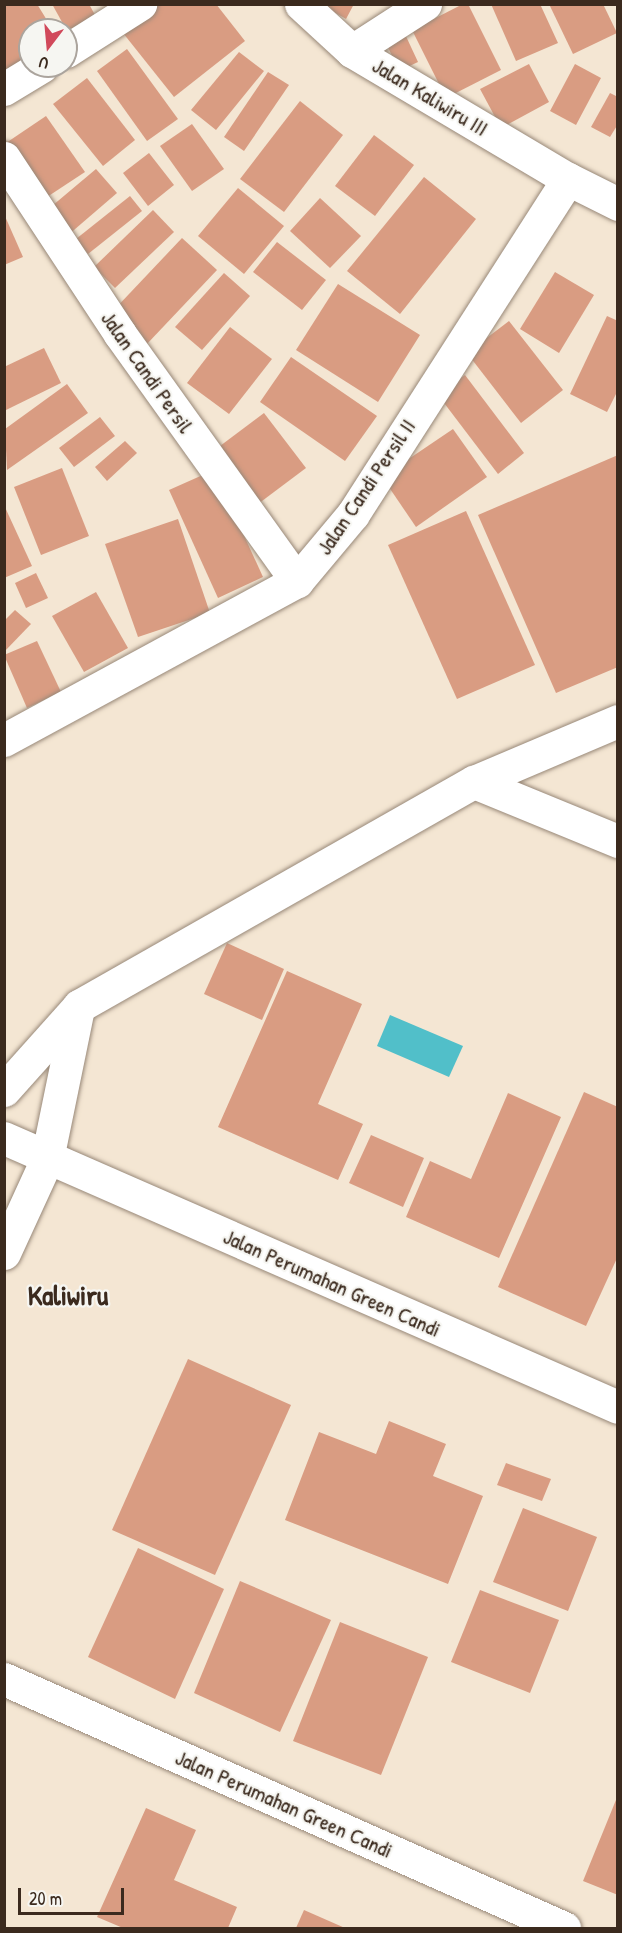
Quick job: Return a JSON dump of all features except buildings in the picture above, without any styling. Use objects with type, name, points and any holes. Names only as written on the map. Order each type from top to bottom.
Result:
[{"type":"street","points":[[78,43],[140,4]]},
{"type":"street","name":"Jalan Kaliwiru III","points":[[301,4],[352,51],[568,179],[618,204]]},
{"type":"street","points":[[352,51],[425,4]]},
{"type":"street","points":[[4,89],[22,78]]},
{"type":"street","name":"Jalan Candi Persil","points":[[4,158],[120,334],[297,581]]},
{"type":"street","name":"Jalan Candi Persil II","points":[[7,732],[297,581],[353,514],[568,179]]},
{"type":"street","points":[[4,1090],[79,1006],[474,782],[618,721]]},
{"type":"street","points":[[474,782],[618,841]]},
{"type":"street","points":[[4,1253],[47,1159],[79,1006]]},
{"type":"street","name":"Jalan Perumahan Green Candi","points":[[4,1138],[47,1159],[618,1407]]},
{"type":"street","name":"Jalan Perumahan Green Candi","points":[[4,1679],[564,1929]]},
{"type":"water","points":[[390,1015],[463,1046],[449,1077],[377,1046]]},
{"type":"district","name":"Kaliwiru","points":[[68,1295]]}]
